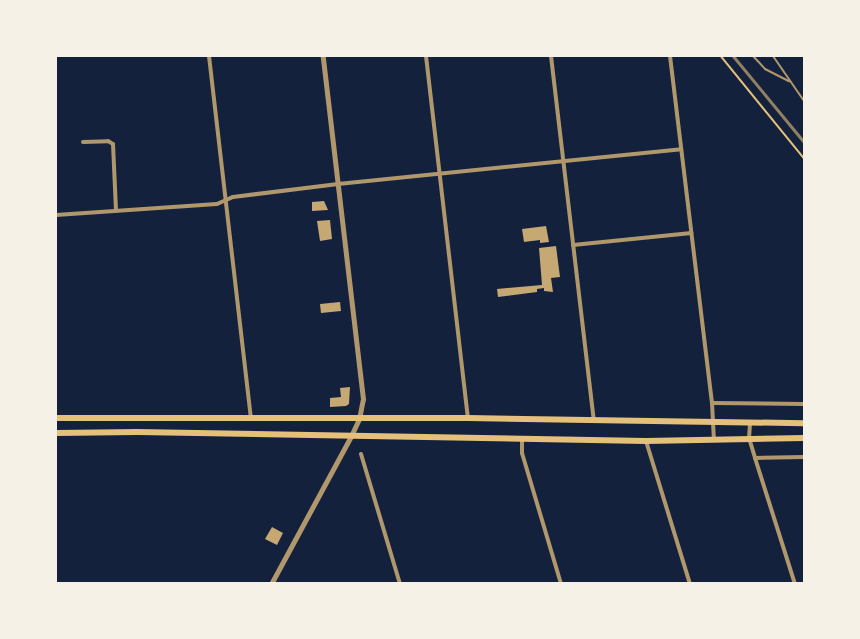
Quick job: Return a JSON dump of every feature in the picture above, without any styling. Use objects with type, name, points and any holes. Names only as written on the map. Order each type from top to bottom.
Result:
[{"type":"main road","points":[[56,418],[468,418],[714,424],[804,423]]},
{"type":"main road","points":[[56,433],[646,441],[804,438]]},
{"type":"street","points":[[209,56],[251,418]]},
{"type":"street","points":[[271,584],[351,436],[359,419],[363,399],[323,56]]},
{"type":"street","points":[[426,56],[468,418]]},
{"type":"street","points":[[551,56],[594,421]]},
{"type":"street","points":[[670,56],[712,403],[714,438]]},
{"type":"street","points":[[83,142],[108,141],[114,144],[116,211]]},
{"type":"street","points":[[56,215],[217,204],[233,197],[338,184],[681,149]]},
{"type":"street","points":[[573,245],[691,233]]},
{"type":"street","points":[[712,403],[804,404]]},
{"type":"street","points":[[750,424],[750,438],[755,458],[795,584]]},
{"type":"street","points":[[522,440],[522,453],[561,584]]},
{"type":"street","points":[[646,441],[690,584]]},
{"type":"street","points":[[361,454],[400,584]]},
{"type":"street","points":[[755,458],[804,457]]},
{"type":"lane","points":[[753,56],[765,69],[789,81]]},
{"type":"lane","points":[[773,56],[804,101]]},
{"type":"path","points":[[721,56],[804,158]]},
{"type":"building","points":[[324,201],[328,210],[312,211],[312,202]]},
{"type":"building","points":[[330,220],[332,239],[320,241],[317,221]]},
{"type":"building","points":[[546,226],[549,242],[540,243],[540,240],[524,242],[522,229]]},
{"type":"building","points":[[556,246],[560,277],[551,278],[553,292],[544,291],[544,288],[537,289],[537,292],[498,297],[497,289],[542,285],[539,248]]},
{"type":"building","points":[[340,302],[341,311],[321,313],[320,304]]},
{"type":"building","points":[[350,387],[349,404],[330,407],[330,398],[341,397],[340,388]]},
{"type":"building","points":[[272,527],[283,533],[277,545],[265,539]]},
{"type":"railway","points":[[733,56],[804,142]]}]
